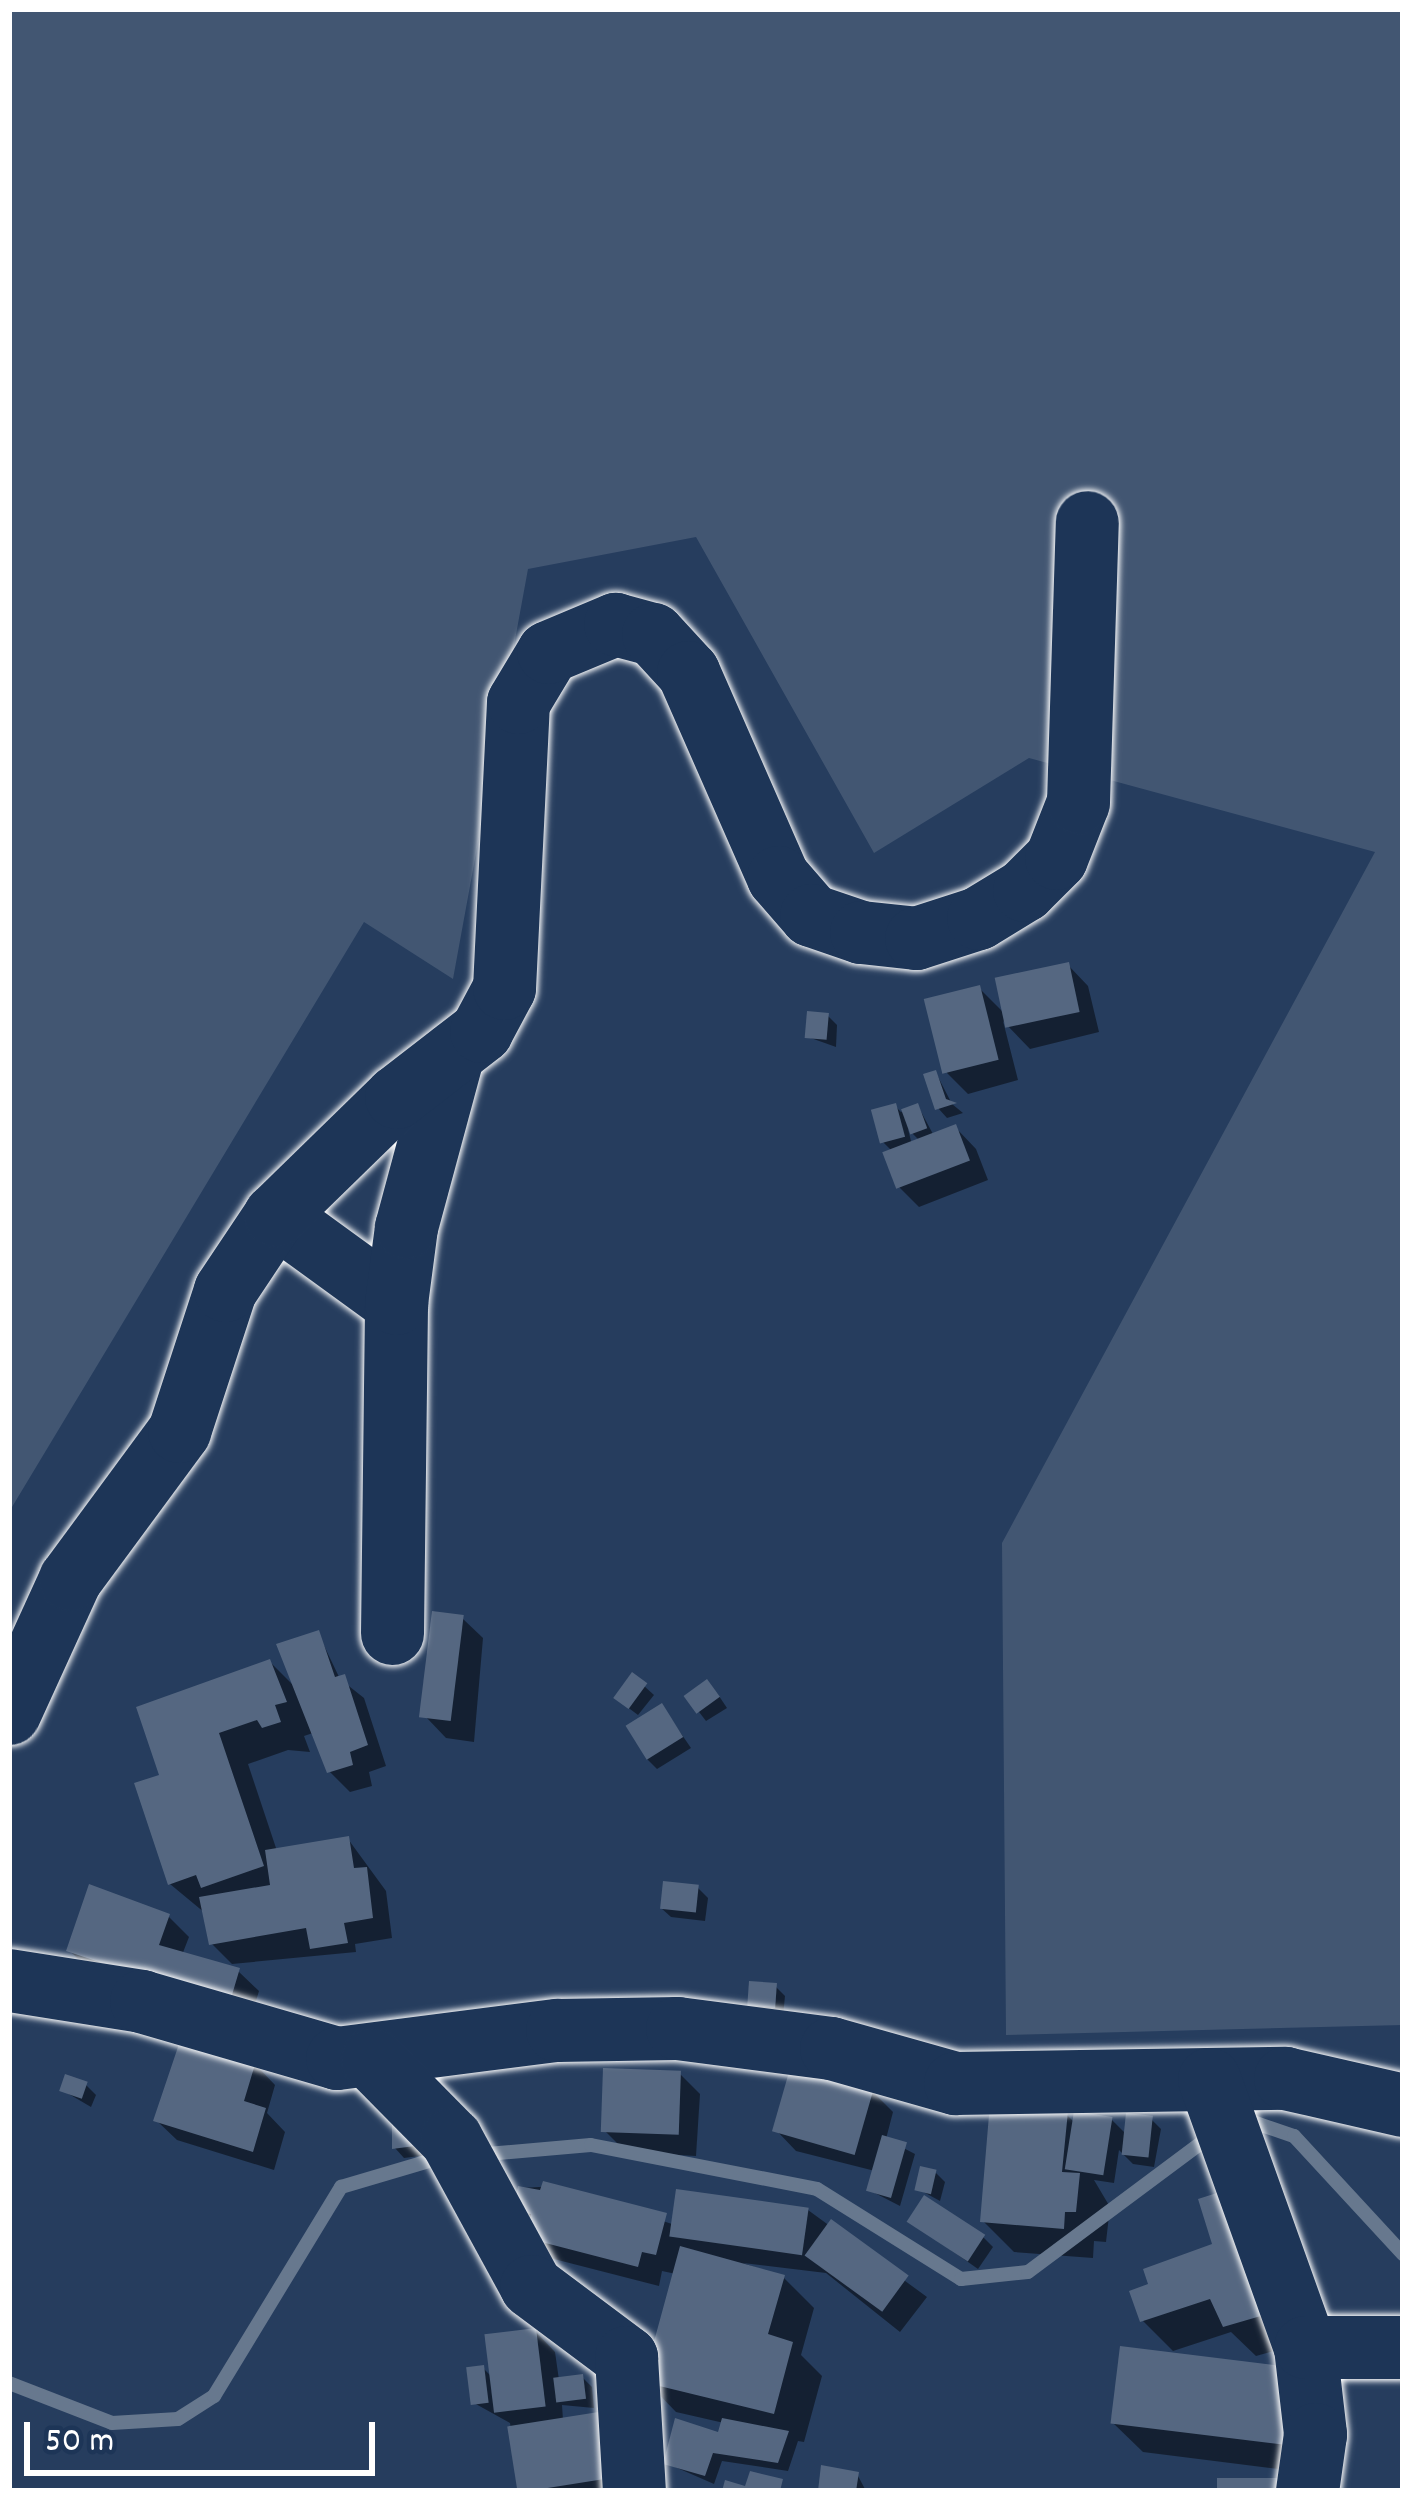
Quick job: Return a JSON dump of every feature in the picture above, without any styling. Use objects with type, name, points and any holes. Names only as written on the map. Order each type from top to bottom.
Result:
[{"type":"street","points":[[9,1713],[70,1579],[179,1431],[225,1290],[275,1215],[396,1097],[482,1031],[504,988],[518,702],[548,652],[615,624],[653,634],[688,672],[778,877],[811,915],[861,932],[916,938],[977,918],[1024,890],[1056,858],[1078,802],[1087,522]]},
{"type":"street","points":[[392,1633],[396,1303],[406,1227],[453,1053]]},
{"type":"street","points":[[275,1215],[396,1303]]},
{"type":"street","points":[[9,1980],[141,2001],[299,2050],[372,2059],[557,2030],[676,2028],[831,2048],[955,2083],[1222,2109],[1285,2078],[1403,2105]]},
{"type":"street","points":[[372,2059],[461,2160],[531,2286],[626,2357],[634,2491]]},
{"type":"street","points":[[1222,2109],[1305,2347],[1315,2434],[1306,2491]]},
{"type":"street","points":[[1305,2347],[1403,2347]]},
{"type":"shaded area","points":[[9,9],[1403,9],[1403,2025],[1006,2035],[1002,1543],[1375,852],[1029,758],[874,853],[696,537],[528,569],[453,979],[364,922],[9,1512]]},
{"type":"building","points":[[1069,962],[1080,1012],[1005,1028],[995,978]]},
{"type":"building","points":[[980,985],[999,1060],[942,1074],[924,999]]},
{"type":"building","points":[[807,1011],[829,1013],[827,1040],[805,1038]]},
{"type":"building","points":[[936,1070],[946,1099],[957,1103],[935,1110],[923,1074]]},
{"type":"building","points":[[896,1103],[905,1137],[880,1144],[871,1110]]},
{"type":"building","points":[[918,1103],[927,1128],[910,1135],[901,1109]]},
{"type":"building","points":[[956,1124],[970,1160],[896,1189],[882,1152]]},
{"type":"building","points":[[432,1611],[464,1615],[451,1721],[419,1717]]},
{"type":"building","points":[[319,1630],[335,1677],[345,1674],[368,1745],[350,1752],[353,1765],[327,1773],[276,1644]]},
{"type":"building","points":[[270,1659],[287,1702],[275,1705],[281,1722],[262,1728],[257,1720],[219,1733],[264,1866],[201,1888],[196,1875],[168,1885],[134,1783],[159,1775],[136,1707]]},
{"type":"building","points":[[632,1672],[647,1683],[629,1709],[613,1698]]},
{"type":"building","points":[[707,1679],[720,1697],[696,1714],[684,1696]]},
{"type":"building","points":[[662,1703],[683,1737],[647,1760],[626,1726]]},
{"type":"building","points":[[349,1836],[354,1868],[367,1867],[373,1918],[344,1923],[348,1943],[310,1949],[306,1928],[209,1945],[199,1897],[270,1885],[265,1850]]},
{"type":"building","points":[[663,1881],[699,1885],[696,1913],[660,1909]]},
{"type":"building","points":[[89,1884],[170,1914],[159,1945],[240,1968],[229,2005],[66,1951]]},
{"type":"building","points":[[749,1981],[777,1983],[775,2008],[747,2006]]},
{"type":"building","points":[[181,2038],[256,2061],[244,2101],[266,2108],[253,2152],[153,2121]]},
{"type":"building","points":[[791,2065],[874,2089],[855,2155],[772,2131]]},
{"type":"building","points":[[603,2068],[681,2071],[679,2135],[601,2132]]},
{"type":"building","points":[[65,2074],[88,2082],[82,2099],[59,2091]]},
{"type":"building","points":[[990,2103],[1068,2111],[1062,2172],[1080,2173],[1076,2212],[1065,2212],[1064,2229],[980,2222]]},
{"type":"building","points":[[392,2106],[430,2144],[392,2149]]},
{"type":"building","points":[[1074,2111],[1113,2117],[1103,2175],[1065,2169]]},
{"type":"building","points":[[1126,2113],[1153,2116],[1148,2158],[1122,2155]]},
{"type":"building","points":[[882,2135],[907,2142],[891,2198],[866,2191]]},
{"type":"building","points":[[920,2166],[937,2170],[931,2194],[914,2190]]},
{"type":"building","points":[[543,2181],[667,2213],[656,2255],[642,2252],[638,2267],[526,2238],[531,2214],[513,2211],[518,2186],[540,2190]]},
{"type":"building","points":[[1242,2185],[1281,2310],[1223,2327],[1210,2299],[1140,2322],[1129,2291],[1148,2284],[1143,2269],[1212,2244],[1198,2199]]},
{"type":"building","points":[[676,2189],[809,2208],[802,2255],[669,2237]]},
{"type":"building","points":[[924,2195],[985,2235],[968,2262],[907,2222]]},
{"type":"building","points":[[831,2219],[909,2275],[882,2312],[805,2255]]},
{"type":"building","points":[[680,2246],[785,2275],[768,2334],[793,2342],[774,2414],[643,2382]]},
{"type":"building","points":[[536,2328],[546,2406],[494,2413],[484,2334]]},
{"type":"building","points":[[1120,2346],[1299,2368],[1289,2445],[1110,2423]]},
{"type":"building","points":[[484,2365],[489,2403],[471,2405],[466,2367]]},
{"type":"building","points":[[583,2374],[586,2399],[556,2402],[553,2378]]},
{"type":"building","points":[[605,2411],[615,2477],[517,2491],[507,2426]]},
{"type":"building","points":[[675,2418],[718,2432],[722,2418],[789,2431],[778,2463],[713,2453],[705,2476],[663,2464]]},
{"type":"building","points":[[821,2465],[859,2472],[856,2491],[818,2491]]},
{"type":"building","points":[[750,2471],[783,2479],[780,2491],[722,2491],[725,2480],[745,2486]]},
{"type":"building","points":[[1217,2478],[1298,2478],[1298,2491],[1217,2491]]},
{"type":"waterway","points":[[1241,2118],[1294,2136],[1403,2254]]},
{"type":"waterway","points":[[476,2155],[591,2145],[817,2189],[961,2279],[1028,2272],[1212,2135]]},
{"type":"waterway","points":[[9,2383],[112,2423],[178,2419],[214,2396],[341,2187],[442,2157]]}]
